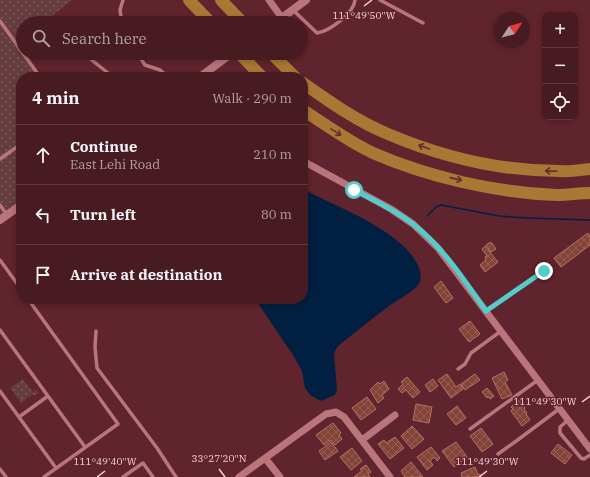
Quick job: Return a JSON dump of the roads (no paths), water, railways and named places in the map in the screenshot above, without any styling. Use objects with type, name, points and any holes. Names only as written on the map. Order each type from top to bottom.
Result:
[{"type":"highway","points":[[190,0],[205,16]]},
{"type":"highway","points":[[220,0],[236,16]]},
{"type":"highway","points":[[246,60],[257,72]]},
{"type":"highway","points":[[279,60],[291,72]]},
{"type":"highway","points":[[308,86],[336,107],[388,134],[444,154],[505,167],[533,170],[561,172],[590,169]]},
{"type":"highway","points":[[308,113],[372,152],[428,173],[487,187],[525,192],[558,195],[590,193]]},
{"type":"street","points":[[269,0],[281,16]]},
{"type":"street","points":[[284,16],[306,0]]},
{"type":"street","points":[[207,72],[222,60]]},
{"type":"street","points":[[308,164],[391,209],[413,224],[442,252],[590,449]]},
{"type":"street","points":[[4,218],[16,209]]},
{"type":"street","points":[[239,477],[326,414],[336,412],[344,417],[390,477]]},
{"type":"street","points":[[362,440],[395,415]]},
{"type":"street","points":[[265,458],[280,477]]},
{"type":"lane","points":[[121,16],[120,10],[123,0]]},
{"type":"lane","points":[[308,25],[317,33],[324,32],[343,18],[356,0]]},
{"type":"lane","points":[[380,0],[423,23]]},
{"type":"lane","points":[[292,10],[299,16]]},
{"type":"lane","points":[[0,21],[16,43]]},
{"type":"lane","points":[[28,60],[36,72]]},
{"type":"lane","points":[[92,60],[107,72]]},
{"type":"lane","points":[[142,60],[145,65],[162,72]]},
{"type":"lane","points":[[0,159],[16,148]]},
{"type":"lane","points":[[0,205],[4,218]]},
{"type":"lane","points":[[0,260],[16,282]]},
{"type":"lane","points":[[486,311],[544,271]]},
{"type":"lane","points":[[32,304],[118,424],[44,477]]},
{"type":"lane","points":[[0,330],[85,447]]},
{"type":"lane","points":[[96,331],[95,347],[97,368],[157,448],[176,477]]},
{"type":"lane","points":[[458,369],[465,364],[472,353],[501,331]]},
{"type":"lane","points":[[470,429],[538,380]]},
{"type":"lane","points":[[0,391],[56,468]]},
{"type":"lane","points":[[19,417],[48,396]]},
{"type":"lane","points":[[498,454],[520,440],[559,408]]},
{"type":"lane","points":[[568,420],[560,427],[560,433],[581,458],[590,455]]},
{"type":"lane","points":[[123,477],[143,463],[153,477]]},
{"type":"lane","points":[[0,469],[6,477]]},
{"type":"water","points":[[308,191],[351,212],[385,231],[400,243],[411,255],[419,268],[421,279],[416,288],[382,311],[338,346],[334,353],[337,390],[335,395],[321,401],[310,395],[305,388],[302,371],[258,304],[308,304]]},
{"type":"waterway","points":[[427,216],[436,207],[441,205],[499,216],[590,220]]}]
